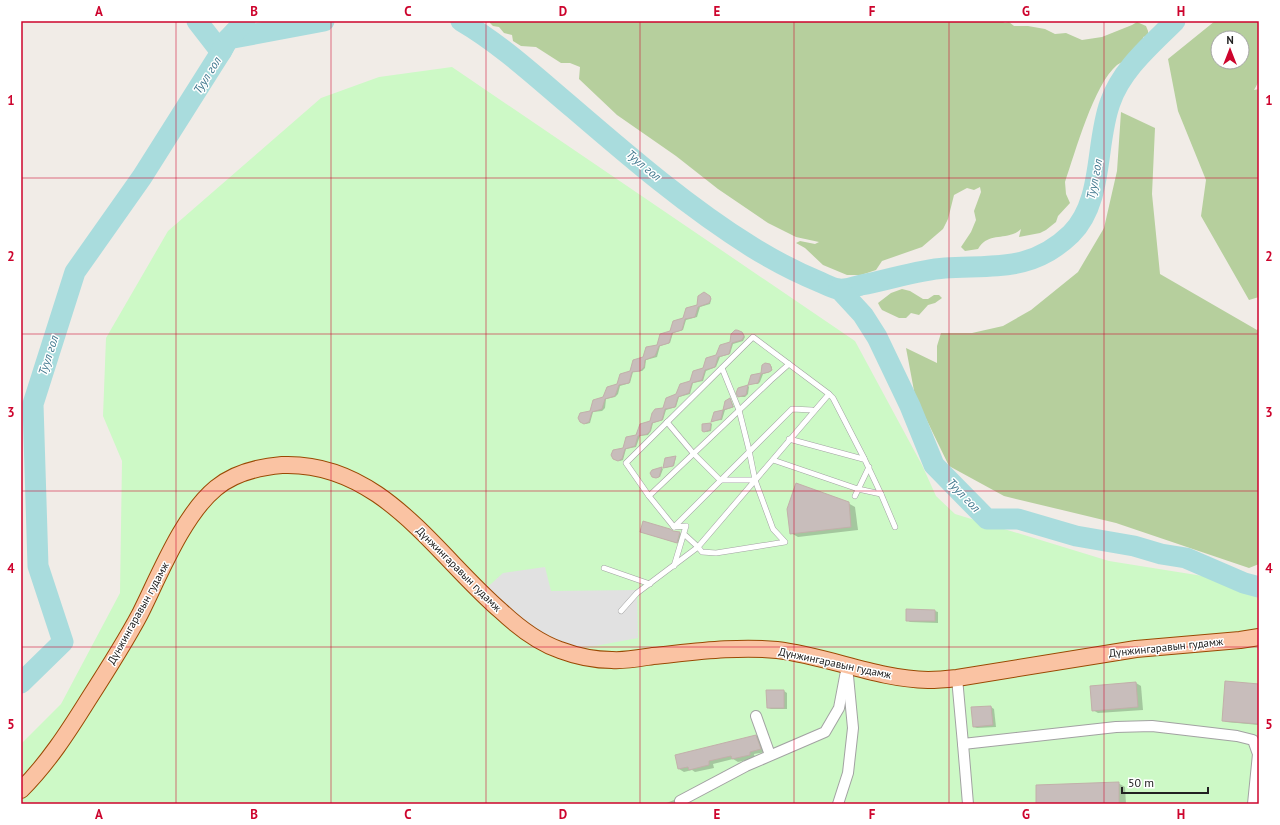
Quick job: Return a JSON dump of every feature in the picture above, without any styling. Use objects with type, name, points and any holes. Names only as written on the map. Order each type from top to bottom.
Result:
[{"type":"main road","name":"Дүнжингаравын гудамж","points":[[21,790],[37,774],[59,746],[127,639],[180,534],[197,508],[216,488],[238,475],[265,466],[291,465],[331,470],[353,479],[396,508],[420,529],[480,593],[518,627],[558,650],[584,657],[612,660],[708,651],[776,650],[895,676],[928,680],[958,678],[1136,648],[1240,640],[1259,637]]},
{"type":"street","points":[[680,801],[706,786],[770,755],[825,732],[839,708],[847,666]]},
{"type":"street","points":[[838,804],[848,773],[853,728],[847,666]]},
{"type":"street","points":[[958,678],[968,804]]},
{"type":"street","points":[[756,716],[770,755]]},
{"type":"street","points":[[963,744],[1116,727],[1152,726],[1237,736],[1253,740],[1258,754],[1253,804]]},
{"type":"lane","points":[[674,527],[649,496],[626,463],[754,337],[833,398],[869,467],[894,527]]},
{"type":"lane","points":[[649,496],[789,364]]},
{"type":"lane","points":[[684,534],[702,552],[716,553],[785,542],[773,529],[755,480],[739,410],[722,368]]},
{"type":"lane","points":[[621,611],[637,593],[698,548],[789,439],[829,394]]},
{"type":"lane","points":[[674,527],[749,450],[792,409],[814,411]]},
{"type":"lane","points":[[667,422],[693,453],[720,480],[755,480]]},
{"type":"lane","points":[[789,439],[862,459],[864,458]]},
{"type":"lane","points":[[772,460],[858,489],[881,494]]},
{"type":"lane","points":[[856,496],[869,467]]},
{"type":"lane","points":[[674,527],[686,526],[674,566]]},
{"type":"lane","points":[[604,568],[650,584]]},
{"type":"green space","points":[[490,21],[1001,21],[1005,23],[1009,22],[1014,26],[1028,26],[1045,29],[1055,34],[1066,33],[1082,40],[1102,37],[1137,22],[1146,26],[1148,36],[1143,37],[1139,53],[1135,53],[1134,58],[1117,65],[1101,87],[1086,120],[1065,182],[1066,194],[1070,203],[1058,216],[1056,222],[1046,230],[1040,233],[1019,237],[1021,229],[1013,234],[989,239],[985,241],[978,249],[965,251],[961,247],[971,232],[976,220],[974,211],[981,192],[980,187],[974,190],[967,188],[954,195],[948,219],[943,229],[922,247],[882,261],[876,270],[861,275],[847,275],[823,265],[805,248],[796,243],[800,241],[815,244],[819,242],[796,237],[768,223],[718,189],[676,156],[617,115],[579,79],[580,67],[570,63],[561,63],[536,47],[521,46],[513,41],[512,35],[504,33],[499,27],[493,26]]},
{"type":"green space","points":[[1215,21],[1259,21],[1259,81],[1254,90],[1259,89],[1259,297],[1249,300],[1201,216],[1206,180],[1178,111],[1168,59]]},
{"type":"green space","points":[[452,67],[855,341],[922,465],[936,496],[955,514],[1109,561],[1259,585],[1259,804],[21,804],[21,744],[61,704],[120,593],[122,461],[103,416],[106,338],[168,231],[321,98],[379,77]]},
{"type":"green space","points":[[1121,112],[1155,128],[1152,194],[1160,274],[1257,330],[1259,327],[1259,564],[1249,568],[1116,523],[1004,496],[949,466],[915,396],[906,348],[937,363],[937,346],[941,333],[972,333],[1003,326],[1031,310],[1078,272],[1104,228],[1117,171]]},
{"type":"green space","points":[[902,289],[910,291],[923,299],[928,299],[934,295],[939,295],[942,298],[935,303],[928,305],[919,315],[911,313],[906,318],[899,318],[882,310],[878,303],[891,293]]},
{"type":"shaded area","points":[[545,567],[551,591],[637,590],[638,638],[595,646],[561,647],[481,593],[503,573]]},
{"type":"building","points":[[704,292],[710,296],[711,299],[709,303],[698,307],[695,317],[685,319],[682,330],[672,333],[669,343],[659,346],[655,356],[645,360],[644,367],[640,371],[632,372],[629,383],[619,385],[615,396],[605,399],[602,409],[592,412],[589,422],[584,424],[580,422],[578,418],[580,413],[590,411],[593,400],[603,397],[607,387],[617,384],[620,374],[630,371],[633,360],[643,357],[646,347],[657,345],[660,334],[670,331],[673,321],[683,318],[686,308],[697,305],[698,296]]},
{"type":"building","points":[[735,330],[742,332],[744,336],[742,340],[732,343],[729,354],[718,357],[715,367],[705,370],[702,380],[692,383],[689,393],[678,397],[675,407],[665,409],[662,420],[652,423],[650,431],[647,434],[638,436],[635,446],[625,449],[622,459],[618,461],[613,459],[611,455],[613,450],[623,448],[626,437],[636,435],[640,424],[650,421],[652,413],[655,409],[663,408],[666,398],[676,394],[680,384],[690,381],[693,371],[703,368],[706,358],[716,355],[720,345],[730,342],[731,334]]},
{"type":"building","points":[[765,363],[770,364],[772,370],[761,374],[758,383],[748,385],[751,375],[761,373],[762,365]]},
{"type":"building","points":[[748,385],[746,395],[738,397],[736,393],[738,388]]},
{"type":"building","points":[[730,398],[733,407],[723,410],[725,401]]},
{"type":"building","points":[[723,410],[721,419],[711,422],[714,412]]},
{"type":"building","points":[[711,423],[710,430],[704,432],[702,431],[702,424]]},
{"type":"building","points":[[676,456],[673,466],[663,468],[665,458]]},
{"type":"building","points":[[662,467],[659,477],[652,477],[650,473],[652,470]]},
{"type":"building","points":[[796,483],[849,502],[851,527],[790,534],[787,509]]},
{"type":"building","points":[[643,521],[680,532],[677,543],[640,532]]},
{"type":"building","points":[[906,609],[935,610],[935,621],[906,621]]},
{"type":"building","points":[[1225,681],[1259,684],[1259,724],[1222,721]]},
{"type":"building","points":[[1136,682],[1138,707],[1092,711],[1090,686]]},
{"type":"building","points":[[766,690],[784,690],[784,708],[767,708]]},
{"type":"building","points":[[991,706],[993,725],[973,727],[971,707]]},
{"type":"building","points":[[756,735],[761,749],[750,752],[750,755],[732,759],[731,756],[709,761],[709,765],[689,770],[688,767],[678,769],[675,755]]},
{"type":"building","points":[[1119,782],[1119,804],[1036,804],[1036,785]]},
{"type":"waterway","name":"Туул гол","points":[[197,21],[221,52],[227,41]]},
{"type":"waterway","name":"Туул гол","points":[[21,683],[63,642],[38,566],[33,404],[75,272],[142,177],[228,39],[245,21]]},
{"type":"waterway","name":"Туул гол","points":[[228,39],[324,21]]},
{"type":"waterway","name":"Туул гол","points":[[461,21],[505,51],[638,164],[728,232],[776,261],[829,286],[840,289],[934,269],[1012,264],[1027,261],[1042,255],[1056,246],[1071,234],[1082,221],[1089,205],[1094,189],[1105,119],[1115,91],[1129,69],[1175,21]]},
{"type":"waterway","name":"Туул гол","points":[[839,289],[863,315],[877,337],[910,406],[934,465],[987,519],[1018,519],[1076,536],[1134,546],[1161,554],[1186,558],[1244,583],[1259,587]]}]
